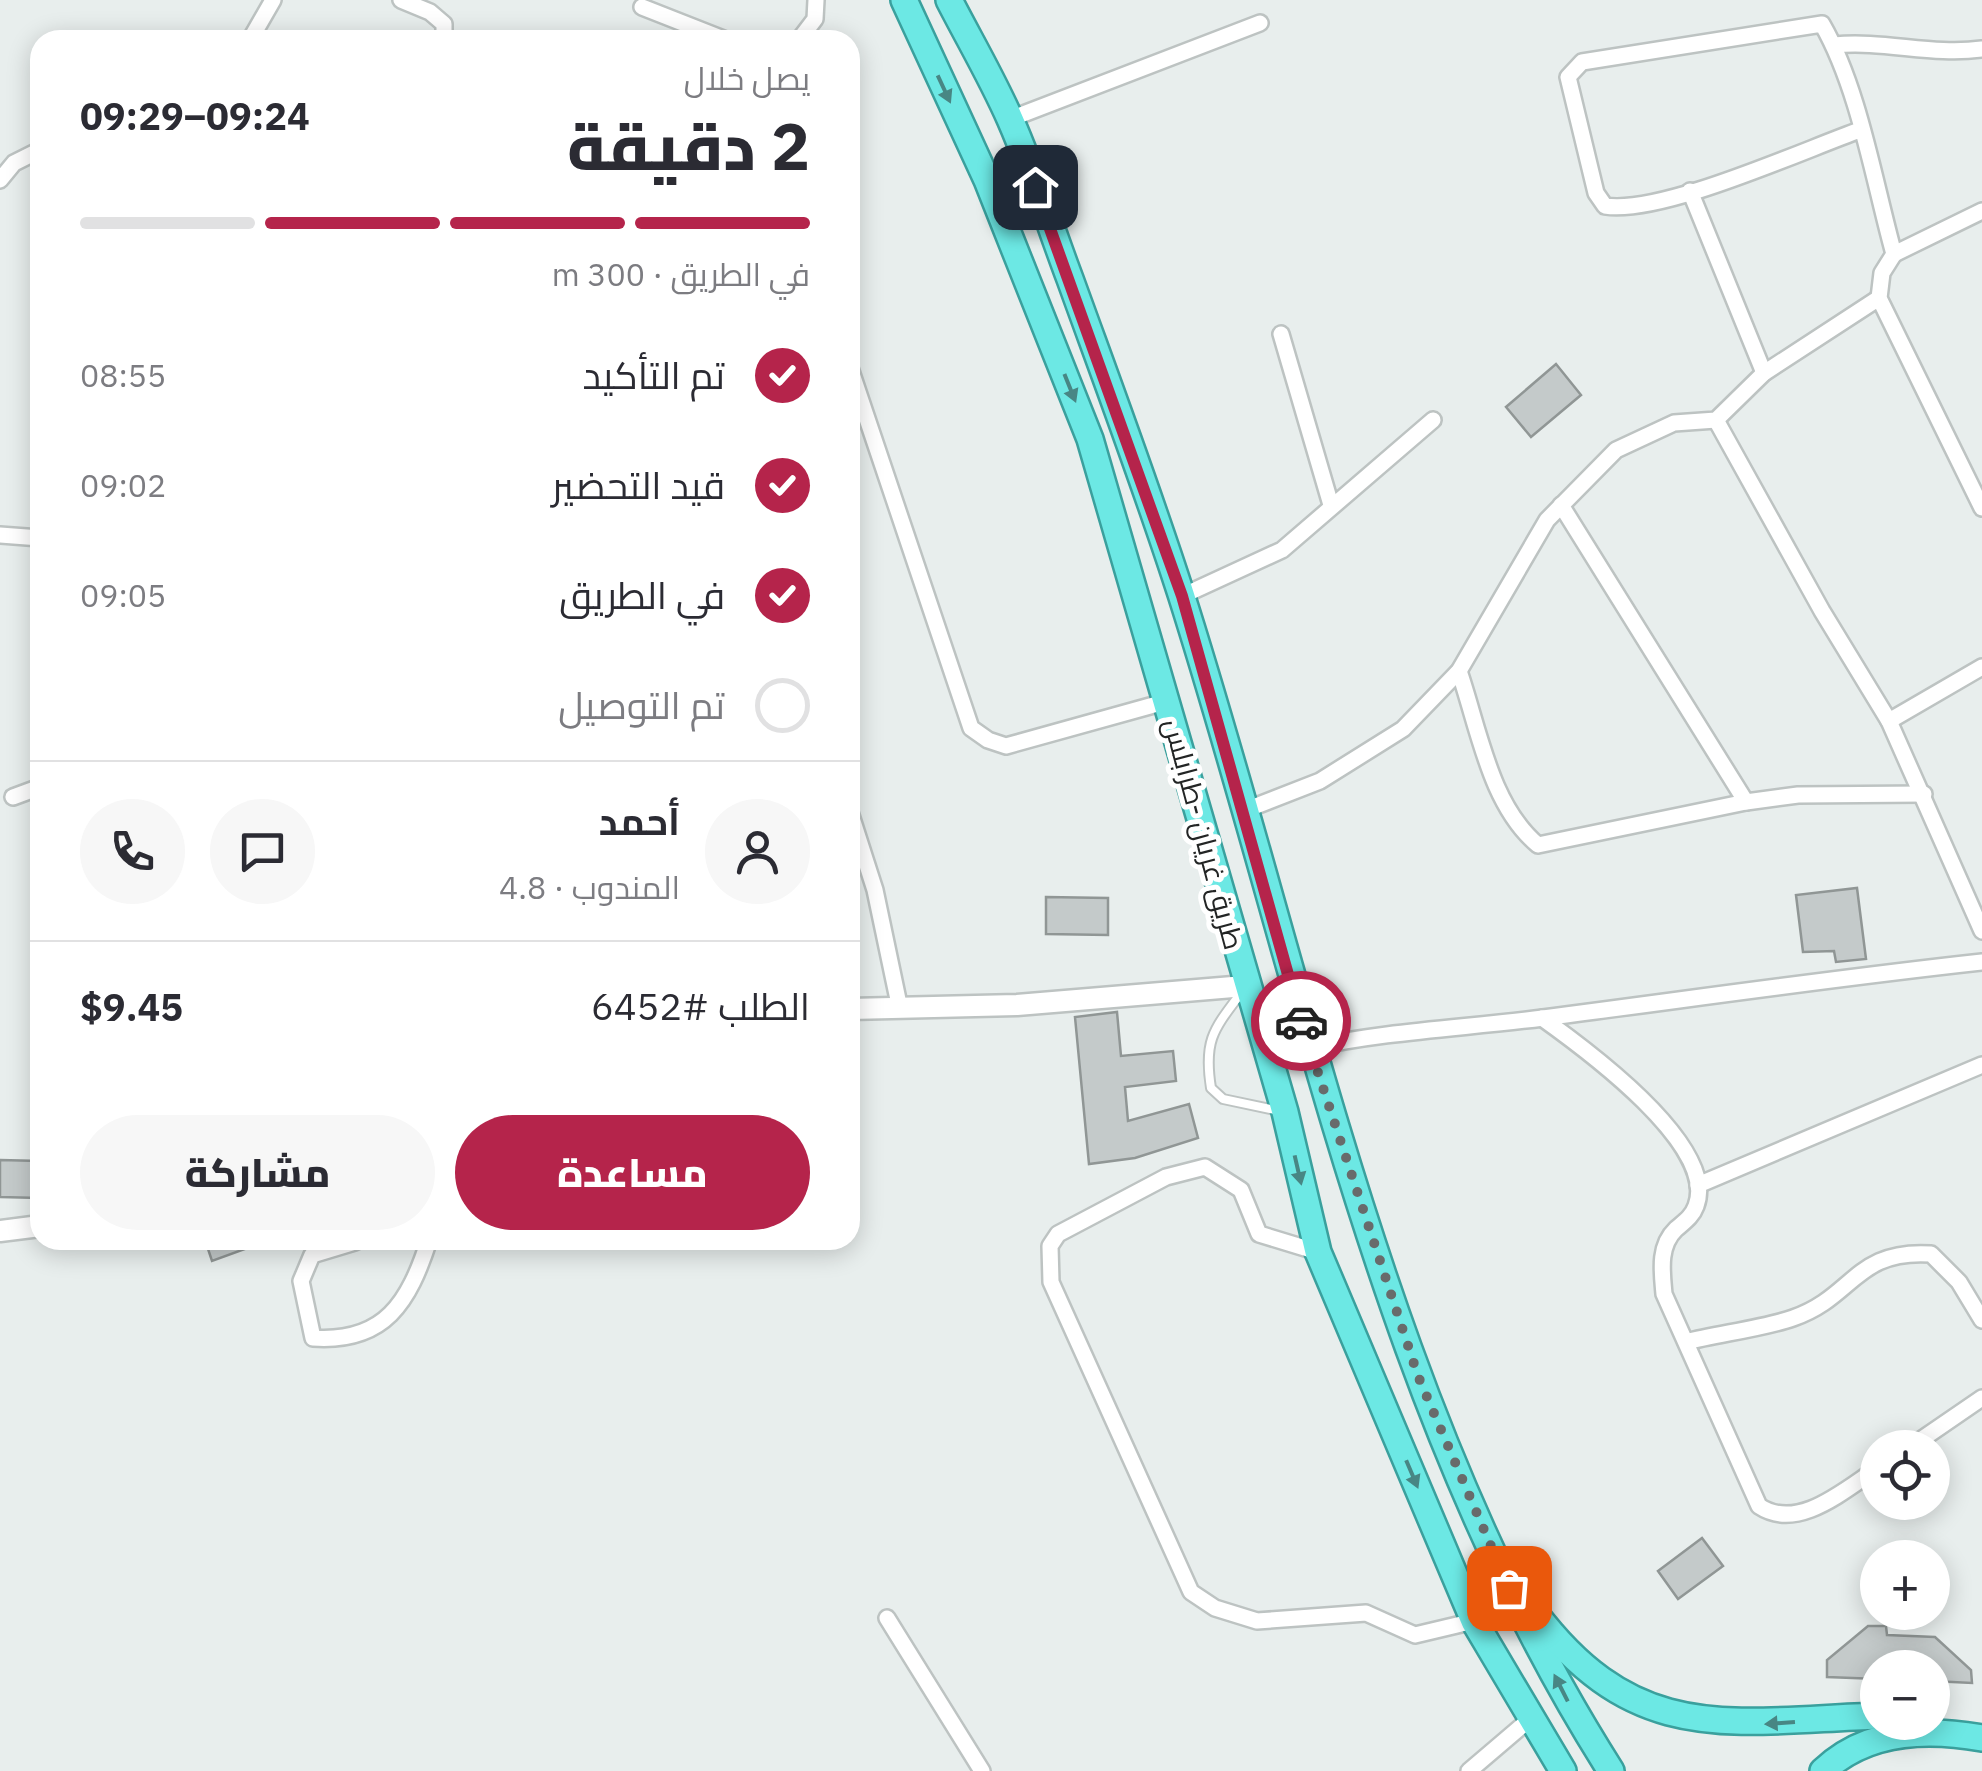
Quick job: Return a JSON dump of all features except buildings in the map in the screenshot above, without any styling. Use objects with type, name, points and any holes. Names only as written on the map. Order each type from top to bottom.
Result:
[{"type":"highway","name":"طريق غريان -طرابلس","points":[[904,0],[986,180],[1090,439],[1284,1112],[1318,1252],[1474,1621],[1564,1771]]},
{"type":"highway","points":[[949,0],[1010,119],[1124,424],[1182,596],[1309,1048],[1418,1376],[1494,1559],[1571,1708],[1611,1771]]},
{"type":"highway","points":[[1494,1559],[1580,1664],[1642,1703],[1712,1722],[1748,1724],[1860,1717]]},
{"type":"highway","points":[[1950,1719],[1982,1722]]},
{"type":"highway","points":[[1823,1771],[1856,1748],[1882,1738],[1944,1733],[1982,1738]]},
{"type":"street","points":[[256,30],[272,0]]},
{"type":"street","points":[[402,0],[430,12],[444,24],[444,30]]},
{"type":"street","points":[[806,30],[815,18],[816,0]]},
{"type":"street","points":[[642,7],[701,30]]},
{"type":"street","points":[[1010,119],[1260,23]]},
{"type":"street","points":[[1860,130],[1690,191],[1621,208],[1605,206],[1591,174],[1568,77],[1572,68],[1582,62],[1822,24],[1834,45],[1860,130],[1894,254]]},
{"type":"street","points":[[1834,45],[1884,44],[1949,53],[1982,48]]},
{"type":"street","points":[[0,180],[14,164],[30,155]]},
{"type":"street","points":[[1690,191],[1764,374]]},
{"type":"street","points":[[1982,211],[1894,254],[1882,274],[1879,298],[1982,508]]},
{"type":"street","points":[[1243,811],[1320,781],[1403,729],[1459,672],[1523,558],[1561,506],[1616,450],[1674,423],[1716,420],[1764,374],[1879,298]]},
{"type":"street","points":[[1281,334],[1331,504]]},
{"type":"street","points":[[860,398],[972,728],[988,740],[1006,746],[1168,701]]},
{"type":"street","points":[[1182,596],[1282,550],[1433,420]]},
{"type":"street","points":[[1716,420],[1822,611],[1889,720],[1982,931]]},
{"type":"street","points":[[1561,506],[1746,802]]},
{"type":"street","points":[[0,535],[30,537]]},
{"type":"street","points":[[1889,720],[1982,666]]},
{"type":"street","points":[[1459,672],[1505,807],[1518,828],[1538,845],[1798,795],[1924,794]]},
{"type":"street","points":[[13,796],[30,790]]},
{"type":"street","points":[[860,843],[875,890],[900,1010]]},
{"type":"street","points":[[1309,1048],[1367,1035],[1542,1018],[1694,994],[1982,962]]},
{"type":"street","points":[[860,1009],[900,1010],[1245,986]]},
{"type":"street","points":[[1542,1018],[1626,1080],[1680,1144],[1698,1185],[1697,1204],[1688,1220],[1672,1232],[1661,1260],[1664,1294],[1759,1506],[1774,1517],[1796,1515],[1860,1479]]},
{"type":"street","points":[[1698,1185],[1982,1066]]},
{"type":"street","points":[[1318,1252],[1260,1234],[1241,1190],[1205,1168],[1166,1176],[1058,1234],[1050,1246],[1051,1282],[1191,1592],[1215,1608],[1257,1621],[1366,1613],[1416,1634],[1474,1621]]},
{"type":"street","points":[[0,1231],[30,1227]]},
{"type":"street","points":[[329,1250],[312,1255],[300,1281],[313,1338],[344,1340],[393,1316],[410,1293],[425,1250]]},
{"type":"street","points":[[1686,1342],[1792,1319],[1825,1302],[1872,1261],[1902,1252],[1931,1254],[1958,1282],[1982,1320]]},
{"type":"street","points":[[1936,1430],[1982,1398]]},
{"type":"street","points":[[887,1618],[982,1771]]},
{"type":"street","points":[[1469,1771],[1530,1719]]},
{"type":"lane","points":[[1245,986],[1212,1032],[1205,1054],[1211,1088],[1223,1099],[1284,1112]]},
{"type":"way so far","points":[[1301,1021],[1418,1376],[1509,1588]]},
{"type":"route","points":[[1035,187],[1124,424],[1182,596],[1301,1021]]}]
